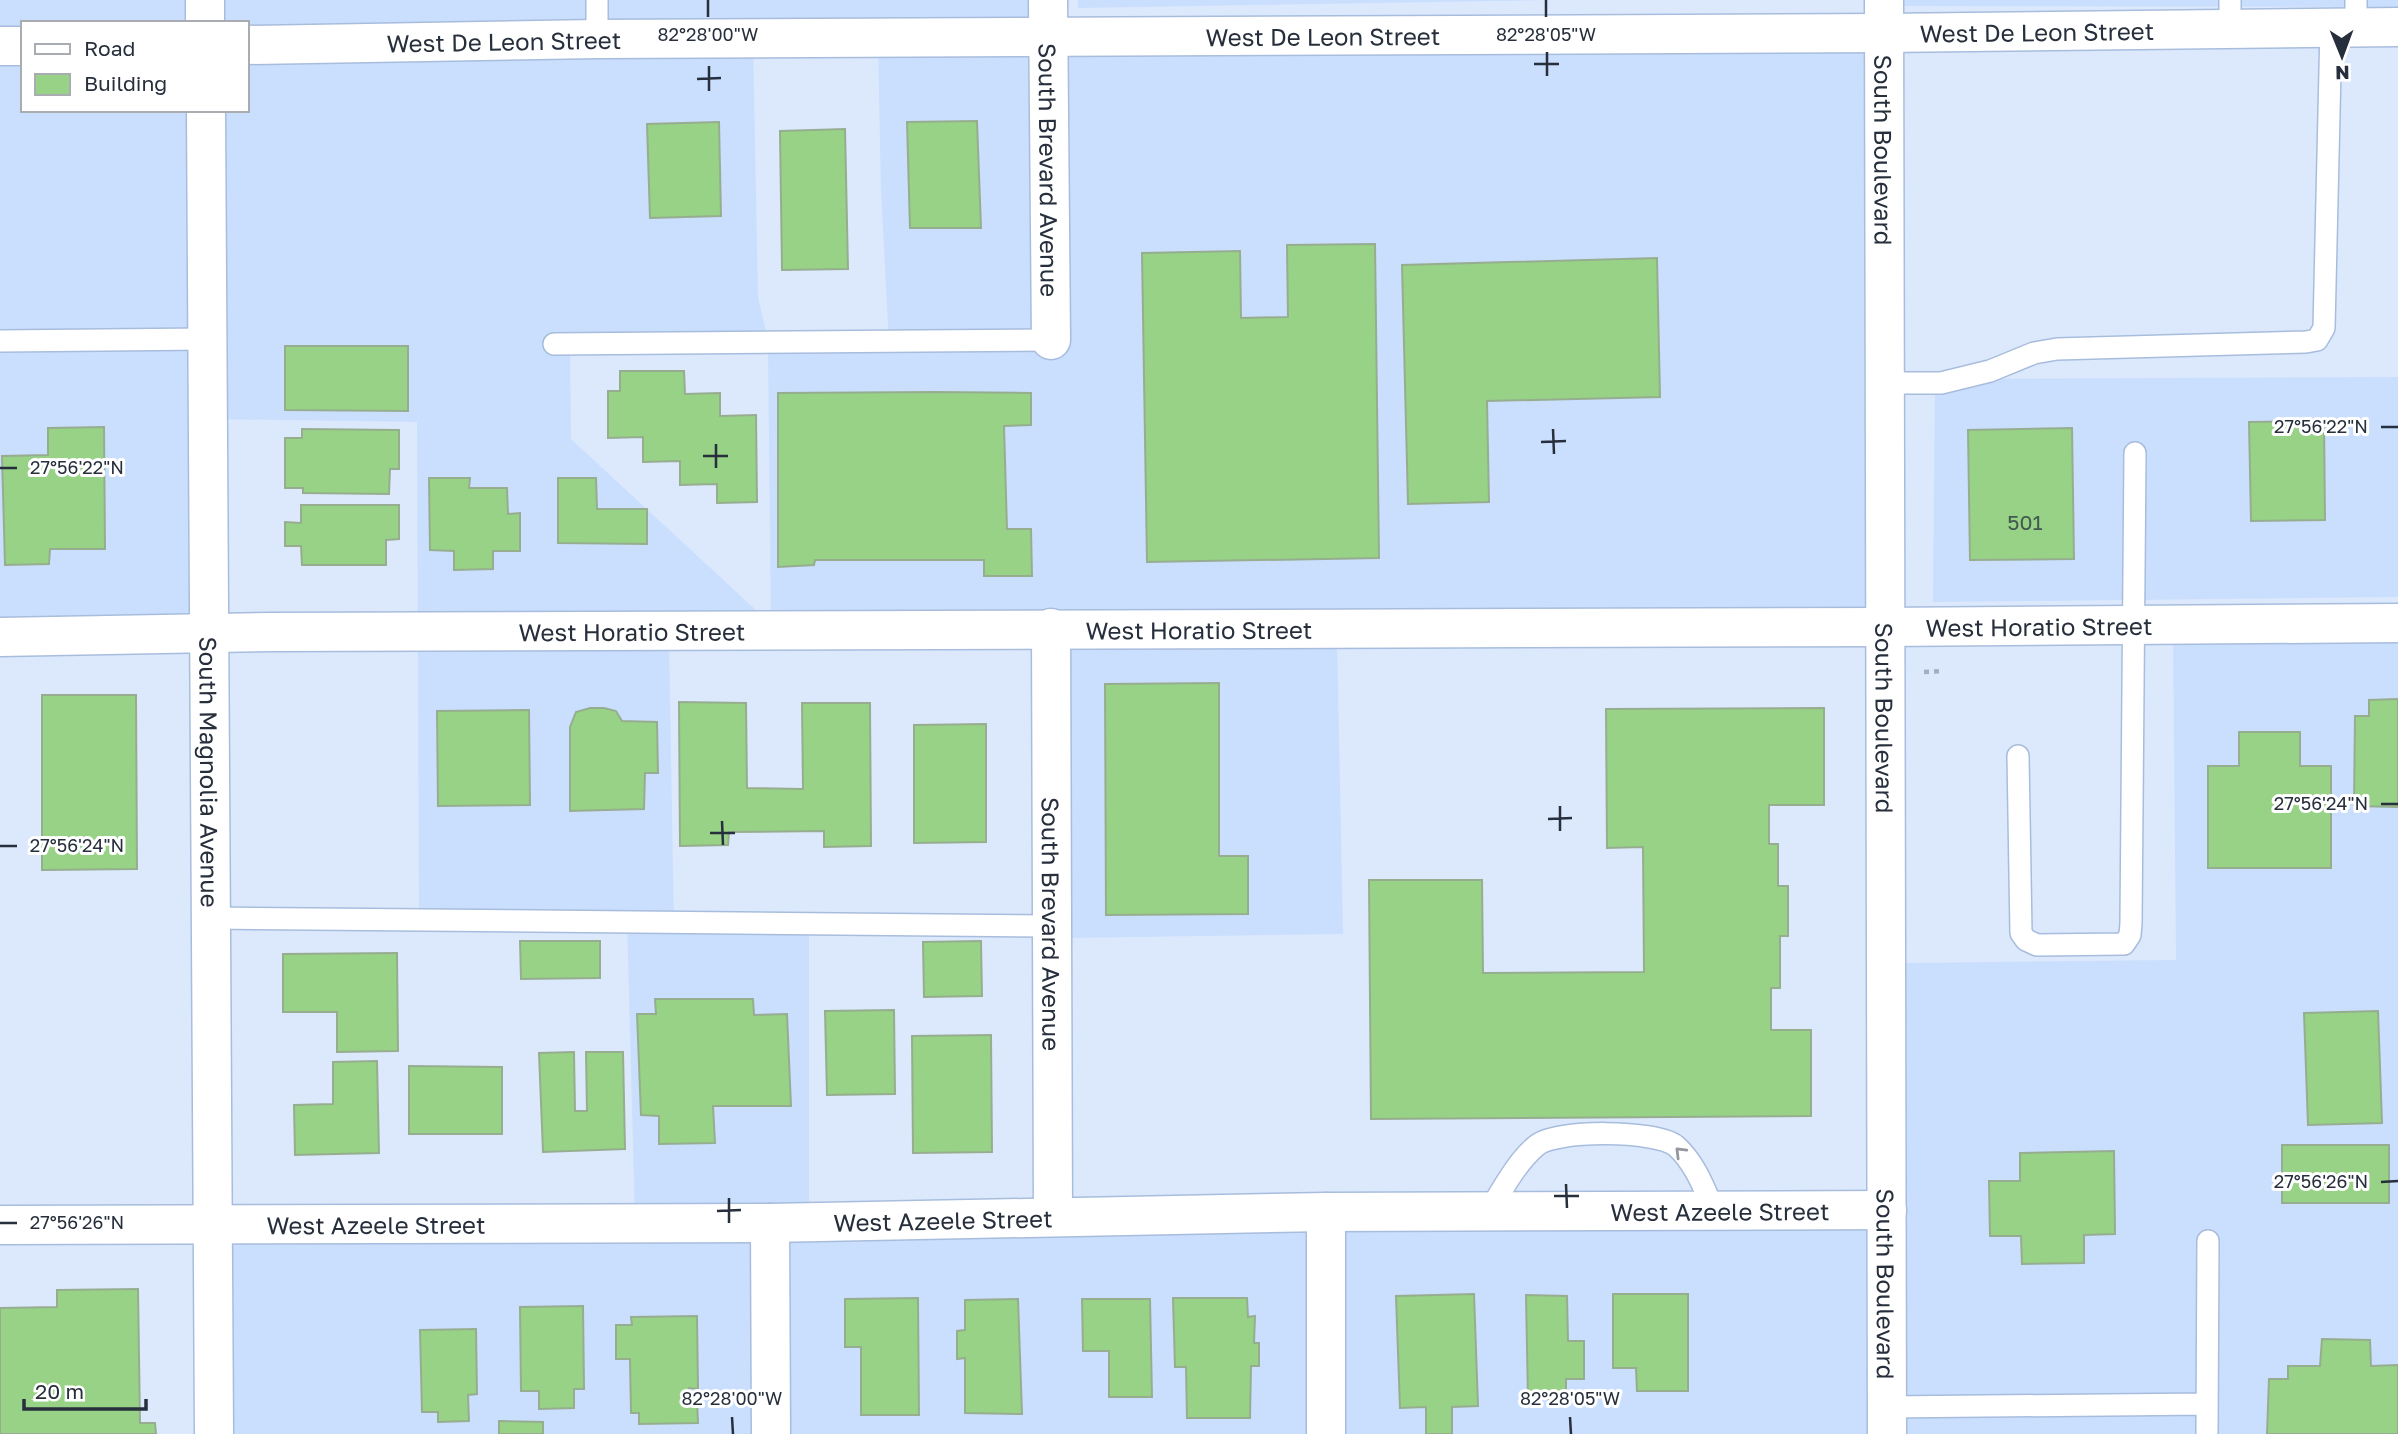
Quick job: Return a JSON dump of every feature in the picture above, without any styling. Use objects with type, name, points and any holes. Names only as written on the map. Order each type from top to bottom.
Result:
[{"type":"street","points":[[205,0],[205,21]]},
{"type":"street","name":"West De Leon Street","points":[[248,45],[597,39],[1048,18],[2230,14],[2348,18],[2398,27]]},
{"type":"street","name":"South Boulevard","points":[[1884,17],[1887,1420]]},
{"type":"street","name":"South Brevard Avenue","points":[[1048,18],[1051,340]]},
{"type":"street","points":[[0,46],[21,46]]},
{"type":"street","name":"South Magnolia Avenue","points":[[206,112],[214,1434]]},
{"type":"street","name":"West Horatio Street","points":[[0,636],[209,632],[1886,628],[2398,623]]},
{"type":"street","name":"South Brevard Avenue","points":[[1051,628],[1053,1217]]},
{"type":"street","name":"West Azeele Street","points":[[0,1225],[770,1223],[1326,1212],[1887,1210]]},
{"type":"street","points":[[1326,1212],[1326,1434]]},
{"type":"street","points":[[770,1223],[771,1434]]},
{"type":"lane","points":[[597,0],[597,39]]},
{"type":"lane","points":[[1884,383],[1941,383],[1990,371],[2034,353],[2057,349],[2317,340],[2324,328],[2348,18]]},
{"type":"lane","points":[[0,341],[207,339]]},
{"type":"lane","points":[[554,344],[1051,340]]},
{"type":"lane","points":[[2018,756],[2021,933],[2026,940],[2037,945],[2124,944],[2130,935],[2132,923],[2135,453]]},
{"type":"lane","points":[[211,918],[1052,926]]},
{"type":"lane","points":[[1489,1211],[1514,1171],[1538,1144],[1566,1135],[1638,1135],[1674,1145],[1695,1168],[1714,1211]]},
{"type":"lane","points":[[2207,1434],[2208,1241]]},
{"type":"lane","points":[[1887,1420],[2207,1404]]},
{"type":"shaded area","points":[[0,0],[200,0],[200,21],[21,21],[21,112],[201,112],[206,626],[0,629]]},
{"type":"shaded area","points":[[216,0],[1042,0],[1042,26],[248,35],[248,21],[214,21]]},
{"type":"shaded area","points":[[1078,0],[1549,0],[1078,8]]},
{"type":"shaded area","points":[[1903,0],[2398,0],[2398,7],[1903,6]]},
{"type":"shaded area","points":[[878,41],[1874,41],[1875,618],[669,637],[674,930],[809,931],[809,1216],[635,1220],[627,918],[419,917],[417,422],[212,419],[210,112],[248,112],[248,47],[753,44],[758,297],[768,340],[889,343],[881,192]],"holes":[[[570,348],[768,348],[771,624],[571,439]]]},
{"type":"shaded area","points":[[2398,377],[2398,597],[1933,602],[1935,379]]},
{"type":"shaded area","points":[[2398,626],[2398,1434],[1906,1434],[1904,963],[2176,960],[2173,627]]},
{"type":"shaded area","points":[[1337,638],[1343,934],[1066,938],[1068,640]]},
{"type":"shaded area","points":[[1880,1214],[1881,1434],[223,1434],[222,1235]]},
{"type":"building","points":[[977,121],[981,228],[910,228],[907,122]]},
{"type":"building","points":[[719,122],[721,216],[650,218],[647,124]]},
{"type":"building","points":[[845,129],[848,269],[782,270],[780,131]]},
{"type":"building","points":[[1375,244],[1379,558],[1147,562],[1142,253],[1240,251],[1241,318],[1288,317],[1287,245]]},
{"type":"building","points":[[1657,258],[1660,397],[1487,401],[1489,502],[1408,504],[1402,265]]},
{"type":"building","points":[[285,346],[408,346],[408,411],[285,410]]},
{"type":"building","points":[[620,371],[684,371],[685,394],[720,393],[720,416],[756,415],[757,502],[717,503],[717,484],[680,485],[680,461],[643,462],[643,437],[608,438],[608,391],[620,391]]},
{"type":"building","points":[[778,393],[1031,393],[1031,425],[1004,426],[1007,529],[1031,529],[1032,576],[984,576],[984,560],[815,560],[814,565],[778,567]]},
{"type":"building","points":[[2324,421],[2325,520],[2251,521],[2249,422]]},
{"type":"building","points":[[104,427],[105,549],[50,549],[49,564],[5,565],[2,456],[48,455],[48,428]]},
{"type":"building","points":[[2072,428],[2074,559],[1970,560],[1968,430]]},
{"type":"building","points":[[302,429],[399,430],[399,469],[390,469],[389,494],[303,493],[303,488],[285,488],[285,438],[302,438]]},
{"type":"building","points":[[429,478],[470,478],[469,488],[507,488],[508,514],[520,513],[520,551],[493,551],[493,569],[454,570],[454,551],[430,550]]},
{"type":"building","points":[[558,478],[596,478],[597,509],[647,509],[647,544],[558,543]]},
{"type":"building","points":[[301,505],[399,505],[399,539],[386,540],[386,565],[302,565],[301,546],[285,546],[285,522],[301,523]]},
{"type":"building","points":[[1219,683],[1219,856],[1248,856],[1248,914],[1106,915],[1105,684]]},
{"type":"building","points":[[42,695],[136,695],[137,869],[42,870]]},
{"type":"building","points":[[2398,699],[2398,807],[2354,806],[2355,716],[2369,716],[2369,700]]},
{"type":"building","points":[[679,702],[746,703],[747,788],[803,789],[802,703],[870,703],[871,846],[824,847],[824,831],[729,832],[728,845],[680,846]]},
{"type":"building","points":[[590,708],[616,711],[622,721],[657,722],[658,773],[645,773],[644,809],[570,811],[570,727],[576,712]]},
{"type":"building","points":[[1824,708],[1824,805],[1769,805],[1769,844],[1778,844],[1778,886],[1788,886],[1788,936],[1780,936],[1780,988],[1771,988],[1771,1030],[1811,1030],[1811,1116],[1371,1119],[1369,880],[1482,880],[1483,973],[1644,972],[1643,847],[1607,848],[1606,709]]},
{"type":"building","points":[[529,710],[530,805],[438,806],[437,711]]},
{"type":"building","points":[[986,724],[986,842],[914,843],[914,725]]},
{"type":"building","points":[[2239,732],[2300,732],[2300,766],[2331,766],[2331,868],[2208,868],[2208,766],[2239,766]]},
{"type":"building","points":[[520,941],[600,941],[600,978],[521,979]]},
{"type":"building","points":[[981,941],[982,996],[924,997],[923,942]]},
{"type":"building","points":[[397,953],[398,1051],[337,1052],[337,1012],[283,1012],[283,954]]},
{"type":"building","points":[[655,999],[753,999],[754,1015],[787,1014],[791,1106],[713,1106],[715,1143],[659,1144],[659,1116],[641,1115],[637,1014],[656,1014]]},
{"type":"building","points":[[894,1010],[895,1094],[827,1095],[825,1011]]},
{"type":"building","points":[[2378,1011],[2382,1123],[2308,1125],[2304,1013]]},
{"type":"building","points":[[991,1035],[992,1152],[913,1153],[912,1036]]},
{"type":"building","points":[[574,1052],[575,1111],[587,1111],[586,1052],[623,1052],[625,1149],[543,1152],[539,1053]]},
{"type":"building","points":[[377,1061],[379,1153],[295,1155],[294,1105],[333,1104],[333,1062]]},
{"type":"building","points":[[409,1066],[502,1067],[502,1134],[409,1134]]},
{"type":"building","points":[[2282,1145],[2389,1145],[2389,1203],[2282,1203]]},
{"type":"building","points":[[2114,1151],[2115,1234],[2084,1235],[2084,1263],[2022,1264],[2021,1236],[1990,1236],[1989,1181],[2020,1181],[2020,1153]]},
{"type":"building","points":[[138,1289],[140,1423],[155,1423],[156,1434],[0,1434],[0,1308],[57,1307],[57,1290]]},
{"type":"building","points":[[1474,1294],[1478,1406],[1452,1407],[1452,1434],[1426,1434],[1426,1407],[1400,1408],[1396,1296]]},
{"type":"building","points":[[1613,1294],[1688,1294],[1688,1391],[1637,1391],[1636,1368],[1613,1368]]},
{"type":"building","points":[[1526,1295],[1567,1296],[1568,1341],[1584,1341],[1584,1379],[1566,1379],[1566,1399],[1528,1399]]},
{"type":"building","points":[[918,1298],[919,1415],[861,1415],[861,1347],[845,1347],[845,1299]]},
{"type":"building","points":[[1173,1298],[1247,1298],[1248,1317],[1255,1316],[1254,1343],[1259,1343],[1259,1366],[1251,1366],[1250,1418],[1187,1418],[1186,1367],[1175,1367]]},
{"type":"building","points":[[1018,1299],[1022,1414],[965,1413],[965,1358],[957,1359],[957,1331],[965,1330],[965,1300]]},
{"type":"building","points":[[1082,1299],[1150,1299],[1152,1397],[1109,1397],[1109,1351],[1083,1351]]},
{"type":"building","points":[[583,1306],[584,1389],[574,1389],[574,1408],[539,1409],[539,1391],[521,1391],[520,1307]]},
{"type":"building","points":[[697,1316],[698,1389],[689,1388],[689,1401],[697,1401],[698,1423],[639,1424],[639,1413],[631,1413],[630,1359],[616,1359],[616,1325],[632,1325],[631,1317]]},
{"type":"building","points":[[476,1329],[477,1394],[468,1395],[469,1421],[438,1422],[438,1412],[422,1412],[420,1330]]},
{"type":"building","points":[[2322,1339],[2370,1340],[2371,1366],[2398,1365],[2398,1434],[2267,1434],[2269,1379],[2288,1379],[2288,1366],[2320,1366]]},
{"type":"building","points":[[499,1421],[543,1422],[543,1434],[499,1434]]}]
